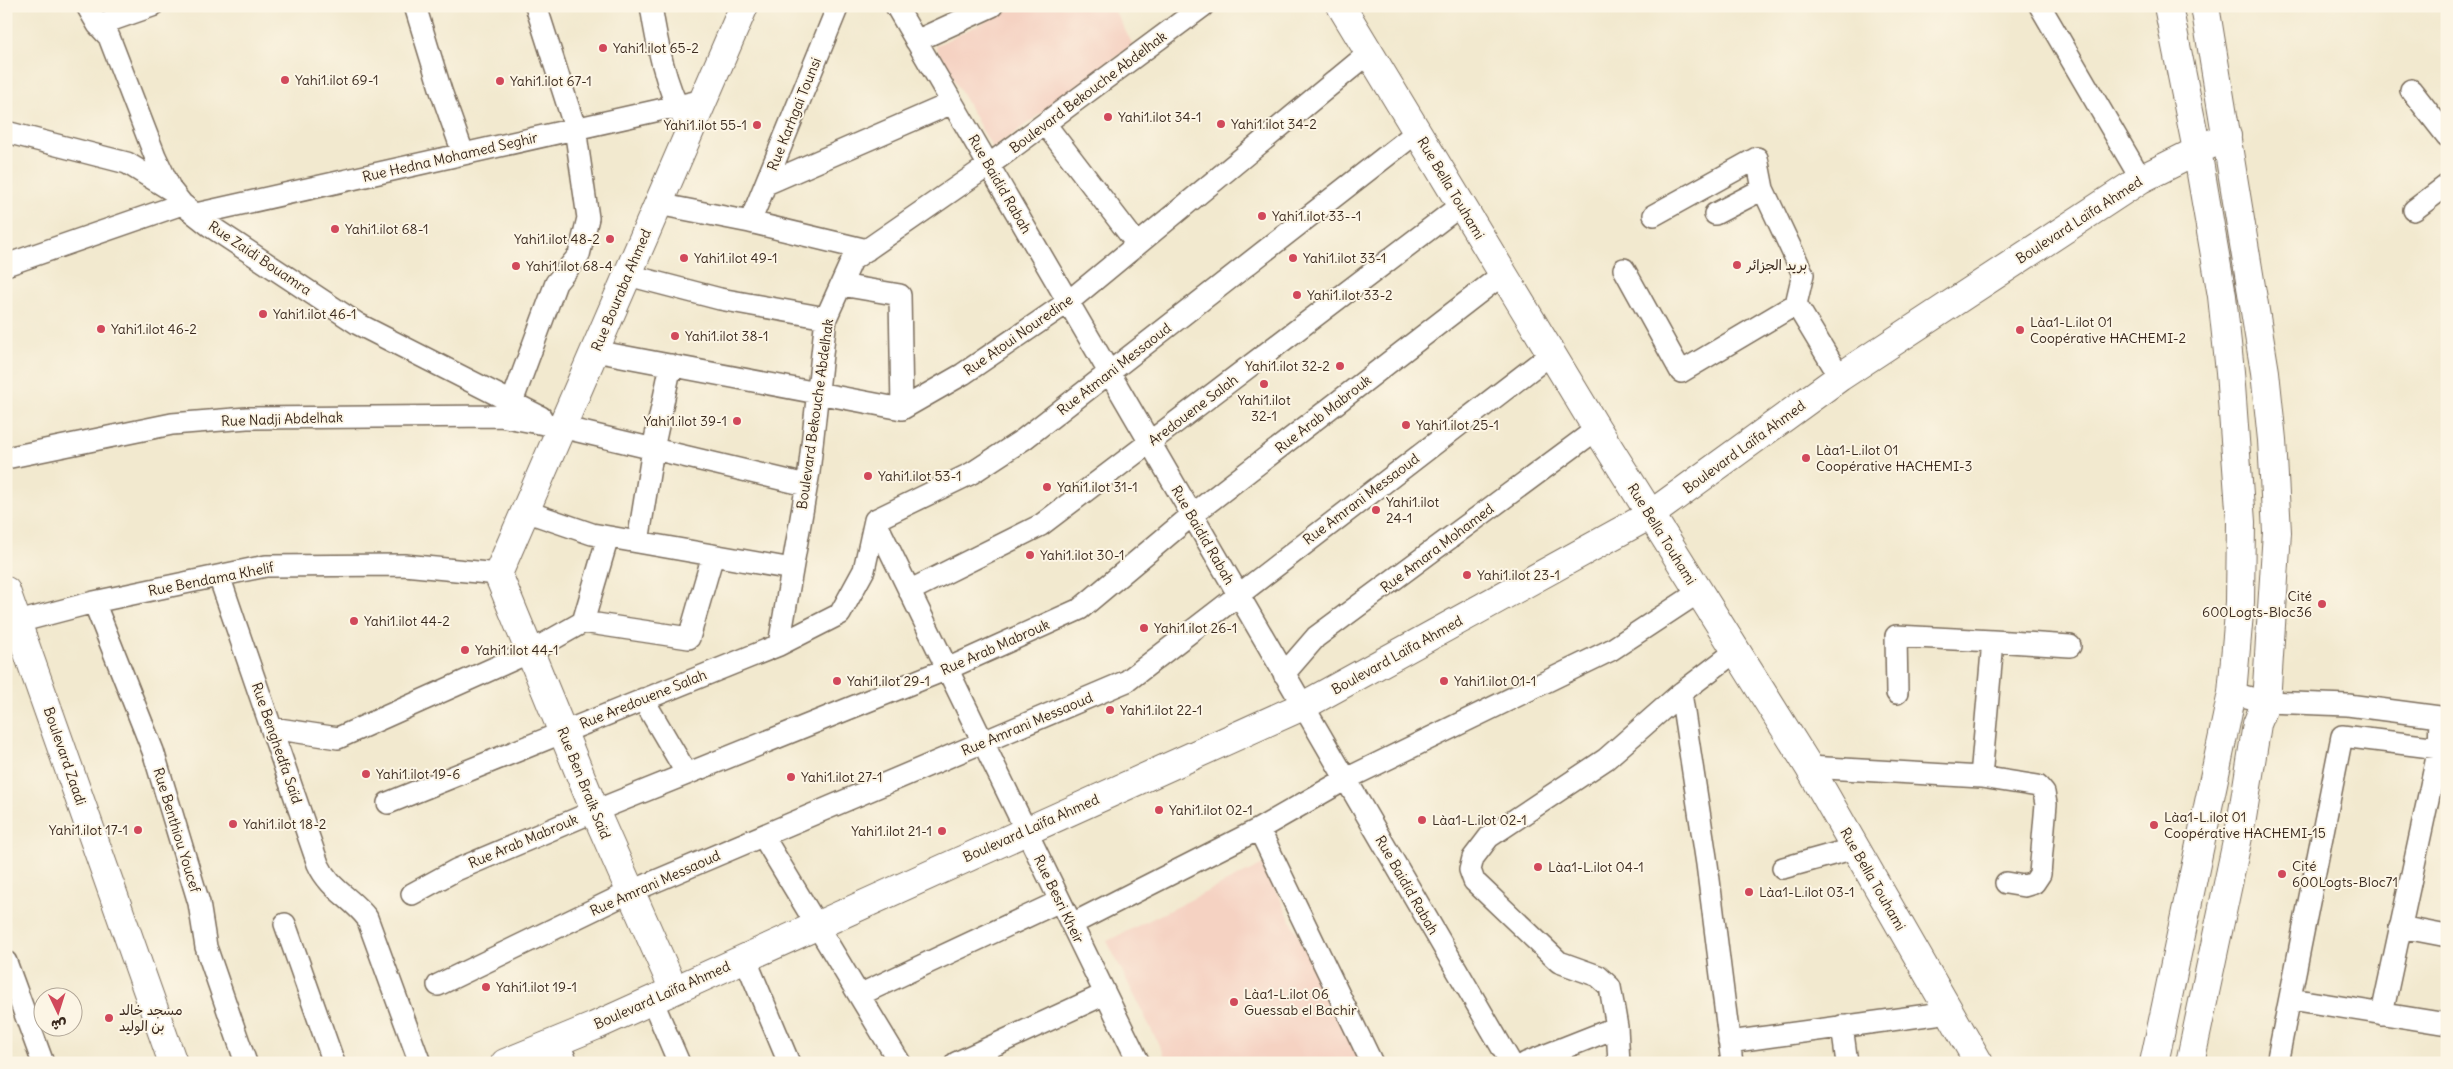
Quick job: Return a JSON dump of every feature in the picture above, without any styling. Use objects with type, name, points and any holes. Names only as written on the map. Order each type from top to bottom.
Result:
[{"type":"street","name":"Rue Zaidi Bouamra","points":[[87,6],[98,25],[109,36],[155,156],[183,203],[210,226],[358,324],[562,427]]},
{"type":"street","points":[[98,25],[152,6]]},
{"type":"street","points":[[415,6],[463,154]]},
{"type":"street","points":[[512,402],[556,283],[578,255],[588,218],[575,128],[536,6]]},
{"type":"street","points":[[651,6],[656,40],[676,106],[690,131]]},
{"type":"street","name":"Rue Bouraba Ahmed","points":[[498,574],[744,6]]},
{"type":"street","name":"Rue Karhgai Tounsi","points":[[750,222],[838,6]]},
{"type":"street","name":"Rue Baidid Rabah","points":[[896,6],[1511,1063]]},
{"type":"street","points":[[916,41],[992,6]]},
{"type":"street","name":"Boulevard Bekouche Abdelhak","points":[[779,645],[806,485],[819,393],[826,318],[852,260],[988,166],[1203,6]]},
{"type":"street","name":"Rue Bella Touhami","points":[[1342,6],[1551,354],[1809,768],[1979,1063]]},
{"type":"street","points":[[2040,6],[2140,179]]},
{"type":"street","points":[[2154,1063],[2232,693],[2240,602],[2241,522],[2237,448],[2222,296],[2197,150],[2168,6]]},
{"type":"street","points":[[2190,1063],[2242,818],[2257,724],[2266,702],[2277,532],[2272,440],[2265,372],[2205,6]]},
{"type":"street","name":"Rue Atoui Nouredine","points":[[902,409],[962,374],[1068,302],[1370,53]]},
{"type":"street","points":[[2411,90],[2447,136]]},
{"type":"street","name":"Rue Hedna Mohamed Seghir","points":[[6,265],[183,203],[463,154],[704,100]]},
{"type":"street","points":[[766,184],[952,103]]},
{"type":"street","points":[[1045,124],[1138,244]]},
{"type":"street","points":[[6,132],[127,164],[183,203]]},
{"type":"street","name":"Rue Atmani Messaoud","points":[[875,520],[972,473],[1024,439],[1417,132]]},
{"type":"street","name":"Boulevard Laïfa Ahmed","points":[[505,1063],[562,1052],[663,995],[1303,706],[1650,515],[1840,377],[2140,179],[2227,136]]},
{"type":"street","points":[[1654,215],[1757,158],[1763,189],[1803,274],[1796,304],[1840,377]]},
{"type":"street","points":[[2414,210],[2447,185]]},
{"type":"street","points":[[1715,214],[1763,189]]},
{"type":"street","points":[[658,204],[750,222],[867,250]]},
{"type":"street","name":"Aredouene Salah","points":[[909,591],[1041,525],[1461,205]]},
{"type":"street","points":[[1624,269],[1682,372],[1796,304]]},
{"type":"street","name":"Rue Arab Mabrouk","points":[[412,894],[456,870],[595,810],[947,669],[1080,609],[1192,515],[1503,274]]},
{"type":"street","points":[[628,275],[720,299],[826,318]]},
{"type":"street","points":[[594,351],[902,409],[900,295],[841,285]]},
{"type":"street","name":"Rue Amrani Messaoud","points":[[438,985],[630,892],[1127,681],[1551,354]]},
{"type":"street","points":[[638,542],[653,449],[671,365]]},
{"type":"street","name":"Rue Nadji Abdelhak","points":[[6,458],[172,424],[247,418],[500,416],[562,427]]},
{"type":"street","points":[[562,427],[806,485]]},
{"type":"street","name":"Rue Amara Mohamed","points":[[1284,674],[1316,637],[1597,429]]},
{"type":"street","points":[[525,511],[592,534],[792,569]]},
{"type":"street","name":"Rue Besri Kheir","points":[[875,520],[1072,924],[1137,1062]]},
{"type":"street","name":"Rue Aredouene Salah","points":[[388,803],[562,731],[779,645],[840,614],[864,570],[875,520]]},
{"type":"street","points":[[583,622],[608,537]]},
{"type":"street","points":[[272,728],[338,738],[530,652],[583,622],[689,638],[713,555]]},
{"type":"street","name":"Rue Bendama Khelif","points":[[18,622],[94,602],[266,566],[404,565],[498,574]]},
{"type":"street","name":"Rue Ben Braik Saïd","points":[[498,574],[630,892],[663,995]]},
{"type":"street","name":"Rue Benghedfa Saïd","points":[[219,576],[324,879],[361,910],[367,918],[420,1063]]},
{"type":"street","name":"Boulevard Zaadi","points":[[6,591],[173,1063]]},
{"type":"street","points":[[1072,924],[1259,829],[1346,780],[1611,650],[1699,592]]},
{"type":"street","name":"Rue Benthiou Youcef","points":[[94,602],[153,751],[200,903],[206,947],[246,1063]]},
{"type":"street","points":[[1897,692],[1896,636],[2070,646]]},
{"type":"street","points":[[1981,776],[1993,641]]},
{"type":"street","points":[[1619,1063],[1617,1027],[1610,987],[1598,976],[1559,962],[1474,881],[1470,870],[1473,858],[1489,836],[1606,759],[1681,693],[1736,651]]},
{"type":"street","points":[[1681,693],[1707,864],[1732,1063]]},
{"type":"street","points":[[2232,693],[2266,702],[2348,704],[2443,717],[2439,748],[2382,1014]]},
{"type":"street","points":[[644,699],[687,774]]},
{"type":"street","points":[[2277,1063],[2348,704]]},
{"type":"street","points":[[2342,736],[2439,748]]},
{"type":"street","points":[[1809,768],[1981,776],[2038,786],[2044,793],[2046,804],[2040,874],[2034,883],[2024,886],[2006,883]]},
{"type":"street","points":[[1259,829],[1372,1063]]},
{"type":"street","points":[[763,836],[900,1063]]},
{"type":"street","points":[[1783,868],[1855,848]]},
{"type":"street","points":[[859,995],[1060,901]]},
{"type":"street","points":[[285,924],[334,1063]]},
{"type":"street","points":[[2400,927],[2447,936]]},
{"type":"street","points":[[745,958],[789,1063]]},
{"type":"street","points":[[6,962],[14,1003],[43,1063]]},
{"type":"street","points":[[956,1063],[1105,994]]},
{"type":"street","points":[[663,995],[679,1063]]},
{"type":"street","points":[[2291,999],[2447,1024]]},
{"type":"street","points":[[1728,1042],[1950,1012]]},
{"type":"street","points":[[1842,1026],[1847,1063]]},
{"type":"street","points":[[1526,1063],[1617,1027]]},
{"type":"shaded area","points":[[1017,6],[1112,6],[1133,45],[993,149],[935,46]]},
{"type":"shaded area","name":"Làa1-L.ilot 06 Guessab el Bachir","points":[[1263,864],[1361,1063],[1168,1063],[1107,941]]},
{"type":"place","name":"Yahi1.ilot 65-2","points":[[603,48]]},
{"type":"place","name":"Yahi1.ilot 69-1","points":[[285,80]]},
{"type":"place","name":"Yahi1.ilot 67-1","points":[[500,81]]},
{"type":"place","name":"Yahi1.ilot 34-1","points":[[1108,117]]},
{"type":"place","name":"Yahi1.ilot 34-2","points":[[1221,124]]},
{"type":"place","name":"Yahi1.ilot 55-1","points":[[757,125]]},
{"type":"place","name":"Yahi1.ilot 33--1","points":[[1262,216]]},
{"type":"place","name":"Yahi1.ilot 68-1","points":[[335,229]]},
{"type":"place","name":"Yahi1.ilot 48-2","points":[[610,239]]},
{"type":"place","name":"Yahi1.ilot 49-1","points":[[684,258]]},
{"type":"place","name":"Yahi1.ilot 33-1","points":[[1293,258]]},
{"type":"place","name":"بريد الجزائر","points":[[1737,265]]},
{"type":"place","name":"Yahi1.ilot 68-4","points":[[516,266]]},
{"type":"place","name":"Yahi1.ilot 33-2","points":[[1297,295]]},
{"type":"place","name":"Yahi1.ilot 46-1","points":[[263,314]]},
{"type":"place","name":"Yahi1.ilot 46-2","points":[[101,329]]},
{"type":"place","name":"Làa1-L.ilot 01 Coopérative HACHEMI-2","points":[[2020,330]]},
{"type":"place","name":"Yahi1.ilot 38-1","points":[[675,336]]},
{"type":"place","name":"Yahi1.ilot 32-2","points":[[1340,366]]},
{"type":"place","name":"Yahi1.ilot 32-1","points":[[1264,384]]},
{"type":"place","name":"Yahi1.ilot 39-1","points":[[737,421]]},
{"type":"place","name":"Yahi1.ilot 25-1","points":[[1406,425]]},
{"type":"place","name":"Làa1-L.ilot 01 Coopérative HACHEMI-3","points":[[1806,458]]},
{"type":"place","name":"Yahi1.ilot 53-1","points":[[868,476]]},
{"type":"place","name":"Yahi1.ilot 31-1","points":[[1047,487]]},
{"type":"place","name":"Yahi1.ilot 24-1","points":[[1376,510]]},
{"type":"place","name":"Yahi1.ilot 30-1","points":[[1030,555]]},
{"type":"place","name":"Yahi1.ilot 23-1","points":[[1467,575]]},
{"type":"place","name":"Cité 600Logts-Bloc36","points":[[2322,604]]},
{"type":"place","name":"Yahi1.ilot 44-2","points":[[354,621]]},
{"type":"place","name":"Yahi1.ilot 26-1","points":[[1144,628]]},
{"type":"place","name":"Yahi1.ilot 44-1","points":[[465,650]]},
{"type":"place","name":"Yahi1.ilot 29-1","points":[[837,681]]},
{"type":"place","name":"Yahi1.ilot 01-1","points":[[1444,681]]},
{"type":"place","name":"Yahi1.ilot 22-1","points":[[1110,710]]},
{"type":"place","name":"Yahi1.ilot 19-6","points":[[366,774]]},
{"type":"place","name":"Yahi1.ilot 27-1","points":[[791,777]]},
{"type":"place","name":"Yahi1.ilot 02-1","points":[[1159,810]]},
{"type":"place","name":"Làa1-L.ilot 02-1","points":[[1422,820]]},
{"type":"place","name":"Yahi1.ilot 18-2","points":[[233,824]]},
{"type":"place","name":"Làa1-L.ilot 01 Coopérative HACHEMI-15","points":[[2154,825]]},
{"type":"place","name":"Yahi1.ilot 17-1","points":[[138,830]]},
{"type":"place","name":"Yahi1.ilot 21-1","points":[[942,831]]},
{"type":"place","name":"Làa1-L.ilot 04-1","points":[[1538,867]]},
{"type":"place","name":"Cité 600Logts-Bloc71","points":[[2282,874]]},
{"type":"place","name":"Làa1-L.ilot 03-1","points":[[1749,892]]},
{"type":"place","name":"Yahi1.ilot 19-1","points":[[486,987]]},
{"type":"place","name":"Làa1-L.ilot 06 Guessab el Bachir","points":[[1234,1002]]},
{"type":"place","name":"مسجد خالد بن الوليد","points":[[109,1018]]}]
